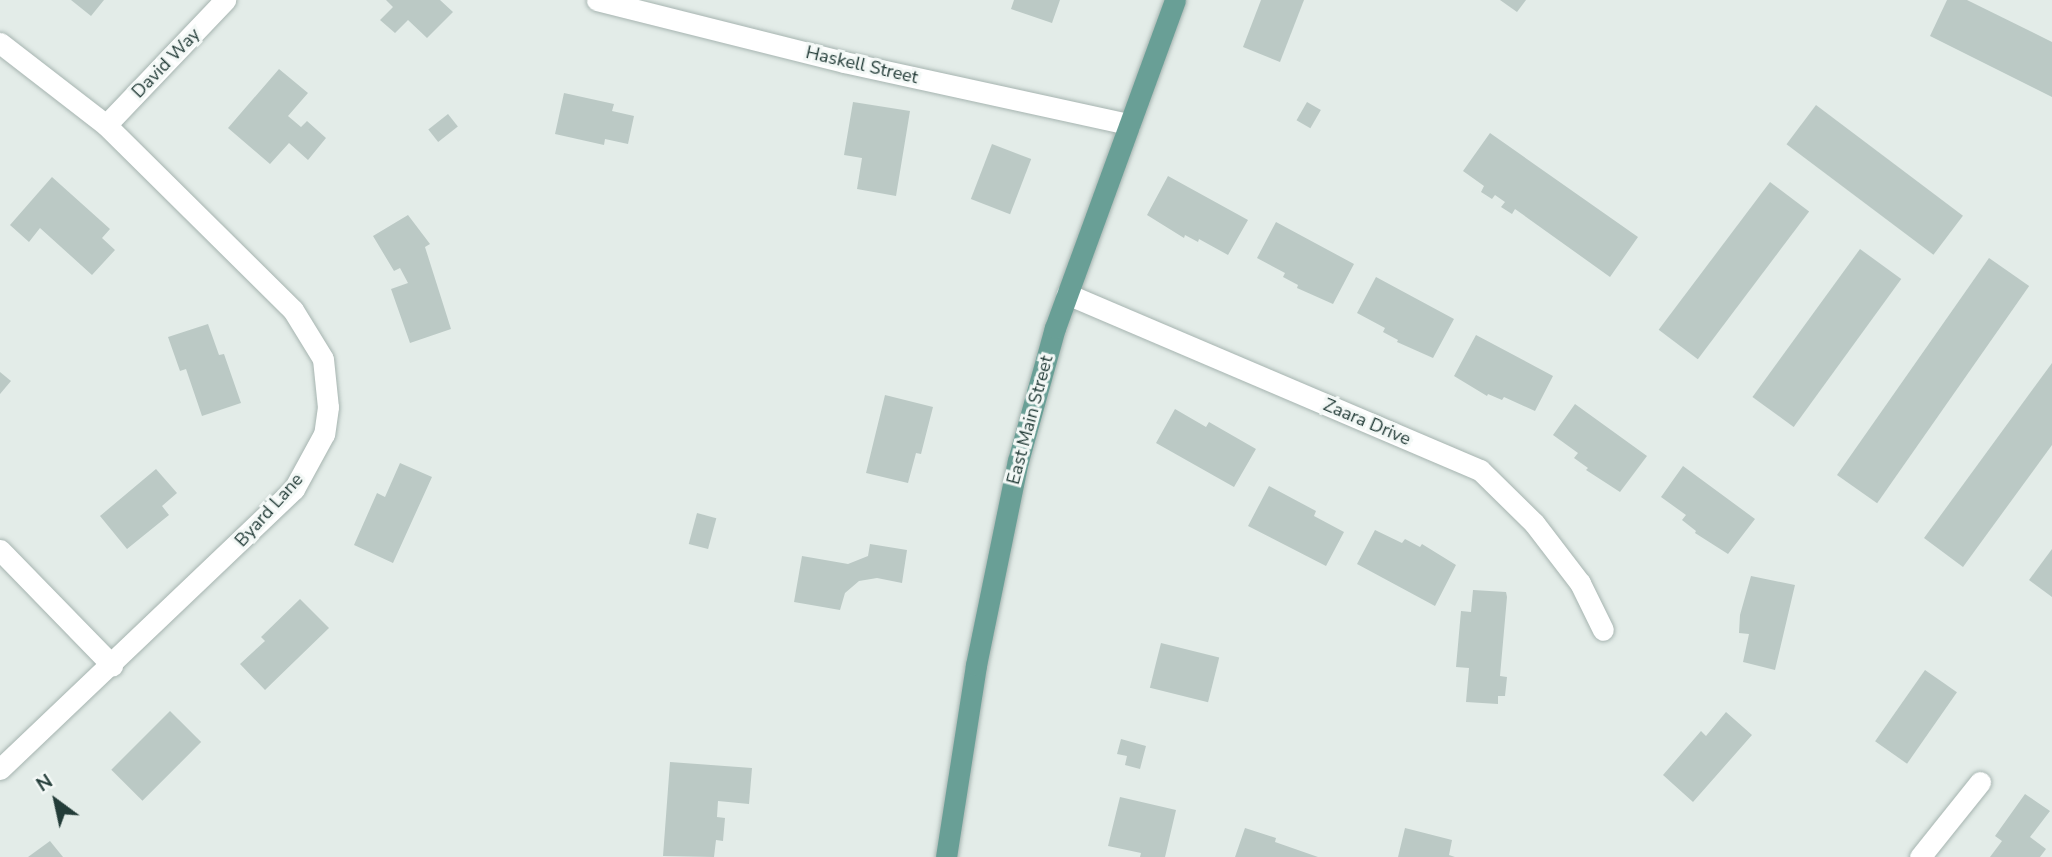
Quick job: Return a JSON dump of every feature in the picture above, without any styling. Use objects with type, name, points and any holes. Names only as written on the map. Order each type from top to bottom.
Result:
[{"type":"main road","name":"East Main Street","points":[[946,857],[976,665],[1002,528],[1018,461],[1067,294],[1175,0]]},
{"type":"street","name":"David Way","points":[[106,125],[225,0]]},
{"type":"street","name":"Haskell Street","points":[[597,0],[844,62],[1129,124]]},
{"type":"street","name":"Byard Lane","points":[[0,43],[106,125],[293,310],[323,359],[328,407],[324,434],[294,489],[0,769]]},
{"type":"street","name":"Zaara Drive","points":[[1067,294],[1480,470],[1534,523],[1580,583],[1603,630]]},
{"type":"street","points":[[0,550],[112,665]]},
{"type":"street","points":[[1920,857],[1980,782]]},
{"type":"building","points":[[71,0],[104,0],[91,16]]},
{"type":"building","points":[[386,0],[440,0],[453,12],[427,38],[408,20],[395,33],[380,20],[393,7]]},
{"type":"building","points":[[1014,0],[1060,0],[1052,23],[1011,9]]},
{"type":"building","points":[[1261,0],[1304,0],[1280,62],[1243,47]]},
{"type":"building","points":[[1500,0],[1526,0],[1517,12]]},
{"type":"building","points":[[1947,0],[1967,0],[2052,42],[2052,97],[1930,36]]},
{"type":"building","points":[[279,69],[308,93],[288,116],[301,127],[307,121],[326,138],[308,160],[289,143],[270,164],[228,128]]},
{"type":"building","points":[[564,93],[614,104],[612,111],[634,116],[628,144],[605,139],[604,145],[555,134]]},
{"type":"building","points":[[853,102],[910,111],[896,196],[857,189],[862,158],[844,155]]},
{"type":"building","points":[[1307,102],[1321,110],[1310,128],[1296,120]]},
{"type":"building","points":[[1816,105],[1963,216],[1933,255],[1787,144]]},
{"type":"building","points":[[448,114],[458,127],[438,142],[428,129]]},
{"type":"building","points":[[1490,133],[1638,237],[1610,277],[1515,209],[1512,214],[1501,207],[1505,202],[1495,195],[1492,199],[1481,192],[1484,186],[1463,171]]},
{"type":"building","points":[[992,144],[1031,159],[1010,214],[971,199]]},
{"type":"building","points":[[1168,176],[1248,220],[1228,255],[1199,239],[1198,242],[1185,235],[1184,238],[1147,215]]},
{"type":"building","points":[[52,177],[110,229],[102,238],[115,250],[92,275],[40,228],[29,242],[10,225]]},
{"type":"building","points":[[1770,182],[1809,211],[1698,359],[1659,330]]},
{"type":"building","points":[[408,215],[430,244],[425,247],[451,329],[410,343],[391,289],[408,283],[400,268],[394,271],[373,236]]},
{"type":"building","points":[[1276,222],[1354,264],[1333,304],[1297,288],[1298,285],[1283,277],[1285,273],[1257,258]]},
{"type":"building","points":[[1860,249],[1901,279],[1794,427],[1752,397]]},
{"type":"building","points":[[1989,258],[2029,286],[1877,503],[1837,475]]},
{"type":"building","points":[[1376,277],[1454,319],[1433,358],[1397,342],[1398,340],[1383,332],[1385,328],[1357,313]]},
{"type":"building","points":[[208,324],[219,355],[224,354],[241,403],[202,416],[186,369],[180,371],[168,337]]},
{"type":"building","points":[[1476,335],[1553,376],[1535,411],[1504,397],[1502,400],[1488,394],[1487,396],[1454,376]]},
{"type":"building","points":[[2052,363],[2052,445],[1963,567],[1924,538]]},
{"type":"building","points":[[0,372],[11,381],[0,394]]},
{"type":"building","points":[[885,395],[933,407],[921,454],[916,453],[908,483],[866,473]]},
{"type":"building","points":[[1575,404],[1647,456],[1620,492],[1586,470],[1588,468],[1574,458],[1578,453],[1553,435]]},
{"type":"building","points":[[1175,409],[1206,427],[1209,422],[1256,449],[1234,487],[1156,443]]},
{"type":"building","points":[[400,463],[432,477],[393,563],[354,545],[377,493],[385,497]]},
{"type":"building","points":[[1683,466],[1755,519],[1728,554],[1695,533],[1696,531],[1682,520],[1686,515],[1661,497]]},
{"type":"building","points":[[156,469],[177,493],[162,506],[169,515],[127,549],[100,516]]},
{"type":"building","points":[[1269,486],[1316,511],[1314,516],[1344,532],[1326,566],[1248,526]]},
{"type":"building","points":[[697,513],[716,518],[708,549],[689,544]]},
{"type":"building","points":[[1375,530],[1402,543],[1405,539],[1420,547],[1422,544],[1456,565],[1435,606],[1357,564]]},
{"type":"building","points":[[870,544],[907,550],[902,583],[877,578],[859,581],[845,593],[840,610],[794,602],[802,556],[848,564],[868,556]]},
{"type":"building","points":[[2052,549],[2052,597],[2029,580]]},
{"type":"building","points":[[1751,576],[1795,585],[1775,670],[1743,662],[1749,634],[1739,633],[1740,615]]},
{"type":"building","points":[[1473,590],[1506,592],[1500,676],[1507,677],[1505,696],[1498,696],[1498,704],[1466,702],[1469,668],[1456,667],[1461,611],[1471,612]]},
{"type":"building","points":[[300,599],[329,628],[265,690],[240,664],[265,641],[261,637]]},
{"type":"building","points":[[1161,643],[1219,658],[1208,702],[1150,688]]},
{"type":"building","points":[[1925,670],[1957,692],[1907,764],[1875,741]]},
{"type":"building","points":[[170,711],[201,742],[142,801],[111,770]]},
{"type":"building","points":[[1726,712],[1752,735],[1693,802],[1663,775],[1701,731],[1706,736]]},
{"type":"building","points":[[1121,739],[1146,746],[1140,769],[1125,765],[1127,756],[1117,754]]},
{"type":"building","points":[[670,762],[752,768],[749,804],[718,801],[717,817],[725,818],[723,841],[716,840],[714,857],[663,856]]},
{"type":"building","points":[[2025,794],[2050,811],[2030,837],[2046,849],[2040,857],[1990,857],[2002,841],[1995,836]]},
{"type":"building","points":[[1120,797],[1176,810],[1165,857],[1140,857],[1141,853],[1108,846]]},
{"type":"building","points":[[1245,828],[1276,838],[1275,842],[1318,857],[1235,857]]},
{"type":"building","points":[[1405,828],[1452,840],[1449,855],[1455,857],[1398,857]]},
{"type":"building","points":[[50,841],[63,857],[28,857]]}]
